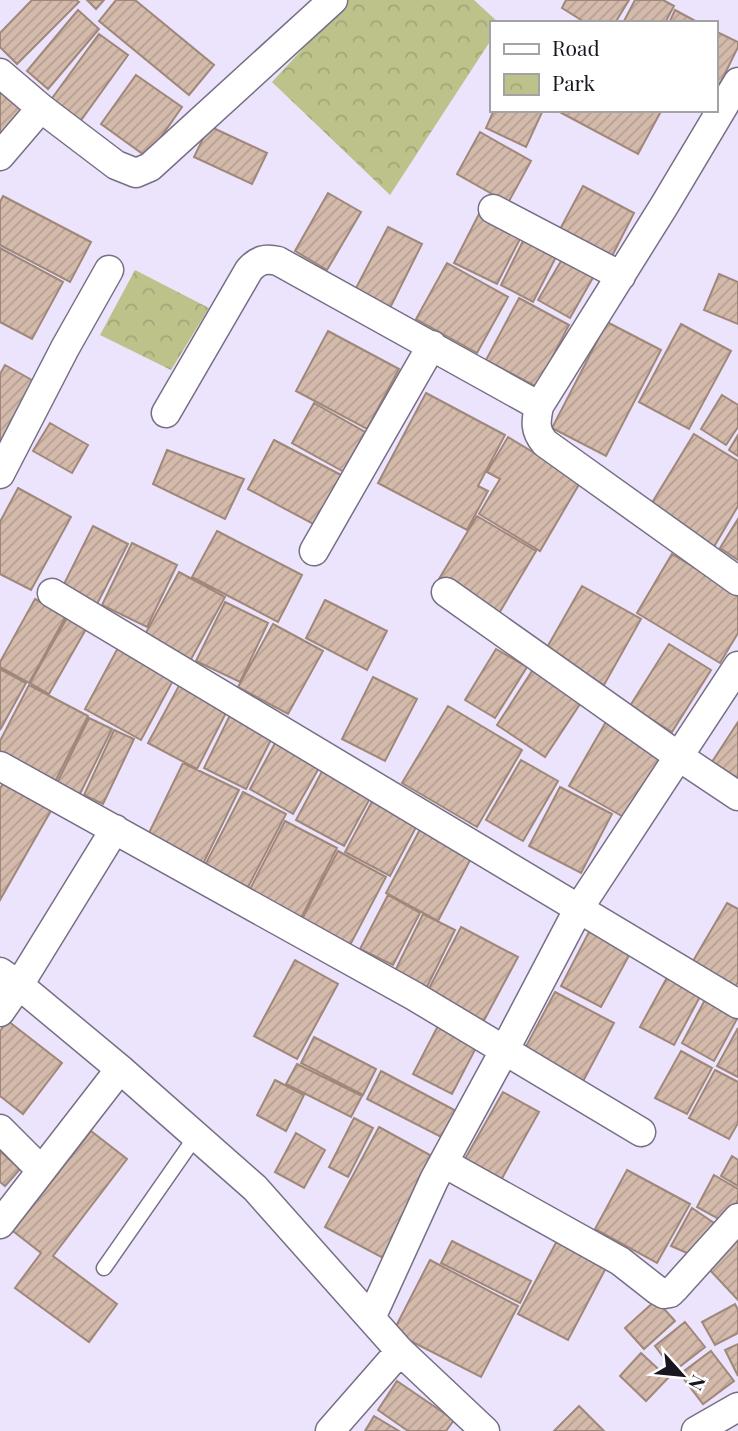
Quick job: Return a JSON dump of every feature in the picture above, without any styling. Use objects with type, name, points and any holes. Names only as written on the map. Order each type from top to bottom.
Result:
[{"type":"street","points":[[0,74],[116,165],[136,173],[150,167],[333,0]]},
{"type":"street","points":[[738,82],[539,406],[535,425],[545,443],[738,582]]},
{"type":"street","points":[[0,156],[41,108]]},
{"type":"street","points":[[493,209],[621,275]]},
{"type":"street","points":[[166,413],[249,270],[257,261],[269,259],[278,261],[539,406]]},
{"type":"street","points":[[0,474],[65,348],[109,271]]},
{"type":"street","points":[[314,551],[432,345]]},
{"type":"street","points":[[446,592],[738,796]]},
{"type":"street","points":[[52,593],[738,1004]]},
{"type":"street","points":[[371,1318],[434,1180],[579,908],[738,666]]},
{"type":"street","points":[[0,766],[414,996],[641,1132]]},
{"type":"street","points":[[0,1012],[10,978],[115,830]]},
{"type":"street","points":[[10,978],[120,1069],[255,1188],[401,1351],[485,1431]]},
{"type":"street","points":[[0,1224],[120,1069]]},
{"type":"street","points":[[0,1129],[41,1170]]},
{"type":"street","points":[[444,1163],[620,1261],[664,1294],[670,1293],[676,1287],[738,1218]]},
{"type":"street","points":[[330,1431],[401,1351]]},
{"type":"street","points":[[696,1431],[738,1407]]},
{"type":"lane","points":[[104,1269],[196,1136]]},
{"type":"green space","points":[[348,0],[474,0],[497,21],[490,21],[490,42],[390,195],[272,82]]},
{"type":"green space","points":[[135,270],[209,308],[171,370],[100,335]]},
{"type":"building","points":[[32,0],[79,2],[17,64],[0,47],[0,33]]},
{"type":"building","points":[[87,0],[104,0],[96,9]]},
{"type":"building","points":[[116,0],[135,0],[214,65],[189,95],[99,21]]},
{"type":"building","points":[[566,0],[629,0],[616,21],[583,21],[562,8]]},
{"type":"building","points":[[635,0],[663,0],[674,6],[666,21],[624,21]]},
{"type":"building","points":[[78,10],[99,29],[48,89],[27,71]]},
{"type":"building","points":[[675,10],[695,21],[670,21]]},
{"type":"building","points":[[717,32],[738,42],[719,86],[717,85]]},
{"type":"building","points":[[99,34],[128,55],[79,123],[50,101]]},
{"type":"building","points":[[136,75],[182,107],[147,157],[101,124]]},
{"type":"building","points":[[0,82],[28,109],[0,137]]},
{"type":"building","points":[[493,112],[542,112],[526,147],[486,128]]},
{"type":"building","points":[[560,112],[658,112],[638,154]]},
{"type":"building","points":[[209,126],[267,153],[252,184],[194,157]]},
{"type":"building","points":[[480,132],[531,161],[508,203],[457,174]]},
{"type":"building","points":[[583,186],[634,213],[611,258],[559,231]]},
{"type":"building","points":[[328,193],[361,212],[327,270],[295,251]]},
{"type":"building","points":[[3,196],[91,242],[70,282],[0,245],[0,202]]},
{"type":"building","points":[[481,210],[524,231],[497,284],[454,263]]},
{"type":"building","points":[[388,227],[422,244],[390,308],[355,290]]},
{"type":"building","points":[[526,235],[559,251],[533,302],[501,285]]},
{"type":"building","points":[[0,248],[63,282],[32,339],[0,322]]},
{"type":"building","points":[[564,256],[595,274],[570,318],[538,300]]},
{"type":"building","points":[[447,263],[508,297],[477,353],[416,319]]},
{"type":"building","points":[[719,274],[738,282],[738,324],[704,310]]},
{"type":"building","points":[[519,298],[569,325],[537,387],[486,360]]},
{"type":"building","points":[[607,322],[661,350],[606,456],[552,428]]},
{"type":"building","points":[[681,324],[731,351],[689,429],[639,402]]},
{"type":"building","points":[[328,331],[399,369],[367,429],[296,391]]},
{"type":"building","points":[[5,365],[39,384],[0,444],[0,374]]},
{"type":"building","points":[[426,393],[505,435],[478,486],[488,491],[467,530],[378,483]]},
{"type":"building","points":[[722,395],[738,405],[738,427],[726,445],[701,429]]},
{"type":"building","points":[[314,403],[365,432],[344,472],[292,443]]},
{"type":"building","points":[[50,423],[88,445],[72,473],[33,451]]},
{"type":"building","points":[[694,434],[738,461],[738,506],[712,550],[647,511]]},
{"type":"building","points":[[738,435],[738,456],[729,450]]},
{"type":"building","points":[[508,437],[581,481],[540,551],[479,514],[500,479],[487,472]]},
{"type":"building","points":[[274,440],[343,476],[317,526],[248,489]]},
{"type":"building","points":[[167,450],[244,479],[225,519],[153,484]]},
{"type":"building","points":[[18,488],[71,517],[31,590],[0,574],[0,522]]},
{"type":"building","points":[[477,516],[536,551],[498,615],[439,579]]},
{"type":"building","points":[[738,519],[738,560],[720,548]]},
{"type":"building","points":[[93,526],[128,544],[95,608],[61,590]]},
{"type":"building","points":[[217,531],[302,575],[278,622],[192,577]]},
{"type":"building","points":[[132,543],[177,565],[147,627],[102,605]]},
{"type":"building","points":[[672,554],[738,594],[738,633],[720,663],[637,613]]},
{"type":"building","points":[[179,572],[225,597],[189,663],[143,638]]},
{"type":"building","points":[[582,586],[641,619],[604,685],[545,651]]},
{"type":"building","points":[[35,599],[66,616],[29,683],[0,667],[0,662]]},
{"type":"building","points":[[325,600],[387,631],[367,670],[306,638]]},
{"type":"building","points":[[225,602],[268,623],[240,682],[196,661]]},
{"type":"building","points":[[67,618],[86,629],[49,694],[30,683]]},
{"type":"building","points":[[273,624],[323,651],[288,714],[238,687]]},
{"type":"building","points":[[120,644],[176,675],[141,740],[85,709]]},
{"type":"building","points":[[669,644],[711,670],[672,732],[630,706]]},
{"type":"building","points":[[496,649],[527,667],[495,718],[465,700]]},
{"type":"building","points":[[534,668],[582,701],[545,757],[497,725]]},
{"type":"building","points":[[0,669],[26,683],[0,730]]},
{"type":"building","points":[[373,677],[417,699],[385,761],[342,739]]},
{"type":"building","points":[[180,684],[228,709],[197,769],[148,743]]},
{"type":"building","points":[[29,685],[88,716],[55,782],[0,754],[0,741]]},
{"type":"building","points":[[448,706],[522,750],[477,827],[402,783]]},
{"type":"building","points":[[234,707],[277,728],[246,789],[204,768]]},
{"type":"building","points":[[89,718],[112,729],[79,796],[56,785]]},
{"type":"building","points":[[607,720],[672,758],[634,823],[569,786]]},
{"type":"building","points":[[738,722],[738,788],[708,768]]},
{"type":"building","points":[[114,730],[134,739],[103,804],[84,795]]},
{"type":"building","points":[[280,734],[324,759],[293,814],[250,789]]},
{"type":"building","points":[[521,760],[558,781],[523,841],[486,820]]},
{"type":"building","points":[[183,763],[239,790],[201,868],[145,841]]},
{"type":"building","points":[[326,764],[374,791],[344,846],[296,820]]},
{"type":"building","points":[[5,779],[53,807],[0,900],[0,789]]},
{"type":"building","points":[[560,787],[612,814],[581,873],[529,846]]},
{"type":"building","points":[[243,792],[286,814],[246,891],[203,869]]},
{"type":"building","points":[[377,792],[422,816],[390,876],[345,852]]},
{"type":"building","points":[[425,820],[477,847],[438,921],[386,893]]},
{"type":"building","points":[[285,821],[337,848],[300,920],[248,893]]},
{"type":"building","points":[[338,851],[386,877],[349,947],[301,921]]},
{"type":"building","points":[[388,895],[420,913],[393,965],[360,949]]},
{"type":"building","points":[[727,903],[738,909],[738,982],[732,993],[689,968]]},
{"type":"building","points":[[423,914],[455,930],[424,993],[392,977]]},
{"type":"building","points":[[461,927],[518,957],[481,1026],[425,996]]},
{"type":"building","points":[[591,928],[632,950],[601,1007],[561,986]]},
{"type":"building","points":[[295,960],[338,984],[297,1059],[254,1036]]},
{"type":"building","points":[[669,974],[702,993],[674,1045],[640,1027]]},
{"type":"building","points":[[555,992],[614,1023],[580,1087],[521,1056]]},
{"type":"building","points":[[706,998],[738,1017],[714,1061],[682,1043]]},
{"type":"building","points":[[441,1020],[480,1040],[452,1094],[413,1074]]},
{"type":"building","points":[[8,1021],[62,1063],[23,1114],[0,1096],[0,1031]]},
{"type":"building","points":[[738,1028],[738,1077],[717,1066]]},
{"type":"building","points":[[314,1037],[376,1069],[363,1095],[301,1063]]},
{"type":"building","points":[[681,1051],[712,1068],[687,1114],[655,1098]]},
{"type":"building","points":[[297,1064],[362,1096],[351,1117],[286,1084]]},
{"type":"building","points":[[715,1070],[738,1082],[738,1123],[729,1139],[689,1118]]},
{"type":"building","points":[[381,1071],[458,1112],[445,1139],[367,1099]]},
{"type":"building","points":[[275,1080],[304,1095],[286,1131],[257,1115]]},
{"type":"building","points":[[503,1092],[539,1112],[501,1180],[465,1159]]},
{"type":"building","points":[[354,1118],[373,1128],[348,1177],[329,1167]]},
{"type":"building","points":[[379,1127],[437,1159],[383,1258],[325,1227]]},
{"type":"building","points":[[91,1131],[127,1159],[53,1256],[117,1304],[89,1342],[15,1288],[41,1253],[13,1231]]},
{"type":"building","points":[[296,1133],[325,1150],[304,1188],[275,1172]]},
{"type":"building","points":[[0,1151],[20,1169],[5,1186],[0,1182]]},
{"type":"building","points":[[732,1156],[738,1160],[738,1186],[721,1176]]},
{"type":"building","points":[[627,1170],[690,1204],[657,1263],[595,1229]]},
{"type":"building","points":[[714,1175],[738,1189],[738,1200],[726,1223],[697,1207]]},
{"type":"building","points":[[692,1208],[717,1225],[696,1257],[671,1246]]},
{"type":"building","points":[[559,1237],[608,1264],[568,1340],[518,1314]]},
{"type":"building","points":[[738,1238],[738,1300],[707,1267]]},
{"type":"building","points":[[452,1241],[531,1281],[520,1303],[441,1263]]},
{"type":"building","points":[[430,1260],[518,1306],[481,1377],[393,1332]]},
{"type":"building","points":[[656,1300],[675,1321],[644,1349],[625,1328]]},
{"type":"building","points":[[735,1304],[738,1310],[738,1333],[715,1345],[702,1322]]},
{"type":"building","points":[[685,1322],[705,1347],[674,1371],[655,1346]]},
{"type":"building","points":[[738,1344],[738,1376],[725,1350]]},
{"type":"building","points":[[711,1351],[734,1381],[703,1404],[680,1374]]},
{"type":"building","points":[[641,1353],[668,1378],[646,1401],[620,1376]]},
{"type":"building","points":[[397,1381],[454,1420],[446,1431],[408,1431],[378,1410]]},
{"type":"building","points":[[579,1406],[604,1431],[554,1431]]},
{"type":"building","points":[[374,1416],[399,1431],[365,1431]]}]
